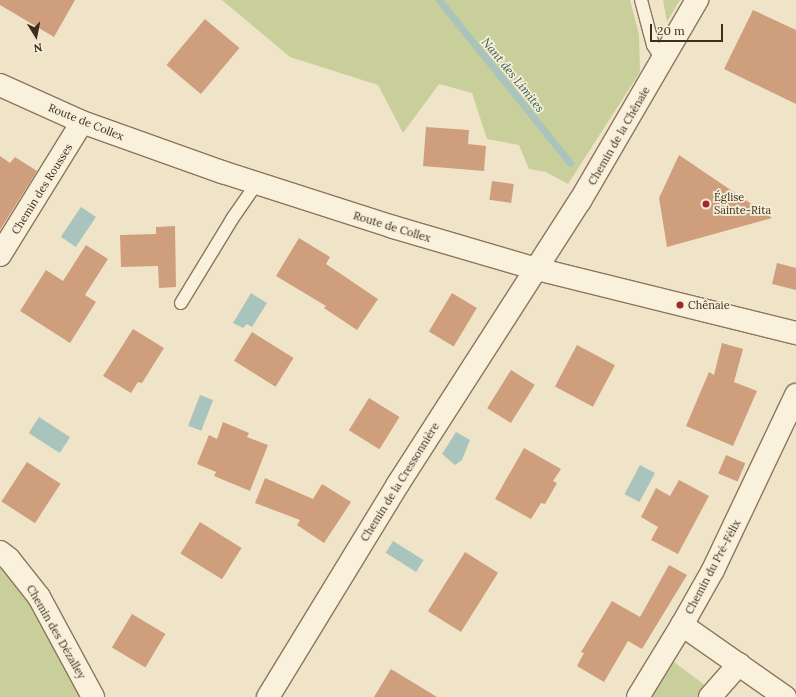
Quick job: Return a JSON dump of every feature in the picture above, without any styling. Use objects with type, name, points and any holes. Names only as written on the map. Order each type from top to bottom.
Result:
[{"type":"street","name":"Chemin de la Chênaie","points":[[537,270],[593,180],[697,0]]},
{"type":"street","name":"Route de Collex","points":[[0,85],[82,122],[257,183],[393,227],[537,270],[796,333]]},
{"type":"street","name":"Chemin des Rousses","points":[[0,255],[82,122]]},
{"type":"street","name":"Chemin de la Cressonnière","points":[[268,697],[398,484],[537,270]]},
{"type":"street","name":"Chemin du Pré-Félix","points":[[785,697],[682,625],[713,570],[796,395]]},
{"type":"street","name":"Chemin des Dézalley","points":[[0,552],[13,564],[39,597],[93,697]]},
{"type":"street","points":[[638,697],[682,625]]},
{"type":"street","points":[[710,697],[739,664]]},
{"type":"lane","points":[[641,0],[653,45],[662,60]]},
{"type":"lane","points":[[181,303],[232,219],[257,183]]},
{"type":"green space","points":[[222,0],[630,0],[639,34],[640,72],[568,184],[546,172],[529,169],[519,145],[487,139],[472,93],[439,84],[403,133],[378,85],[290,57]]},
{"type":"green space","points":[[663,0],[680,0],[667,22]]},
{"type":"green space","points":[[0,566],[13,578],[37,614],[82,697],[0,697]]},
{"type":"green space","points":[[669,662],[674,662],[706,686],[700,697],[647,697]]},
{"type":"water","points":[[81,207],[96,217],[76,247],[61,237]]},
{"type":"water","points":[[251,293],[267,303],[252,327],[247,324],[243,328],[233,323]]},
{"type":"water","points":[[200,395],[213,400],[201,431],[188,426]]},
{"type":"water","points":[[39,417],[70,437],[60,453],[29,433]]},
{"type":"water","points":[[456,432],[470,440],[462,460],[455,465],[442,454]]},
{"type":"water","points":[[640,465],[655,473],[640,502],[625,494]]},
{"type":"water","points":[[393,541],[424,560],[416,572],[386,553]]},
{"type":"building","points":[[0,0],[75,0],[54,37],[0,5]]},
{"type":"building","points":[[753,10],[796,30],[796,104],[724,69]]},
{"type":"building","points":[[205,19],[239,48],[201,94],[166,65]]},
{"type":"building","points":[[426,127],[469,130],[468,144],[486,146],[484,171],[423,166]]},
{"type":"building","name":"Église Sainte-Rita","points":[[679,155],[772,218],[667,247],[659,198]]},
{"type":"building","points":[[0,156],[10,163],[15,157],[37,171],[0,230]]},
{"type":"building","points":[[492,181],[514,184],[511,203],[489,200]]},
{"type":"building","points":[[175,226],[176,287],[159,288],[158,266],[121,267],[120,235],[156,234],[156,227]]},
{"type":"building","points":[[299,238],[330,257],[326,264],[378,299],[357,330],[324,308],[326,306],[276,276]]},
{"type":"building","points":[[86,245],[108,259],[85,295],[96,302],[70,343],[20,311],[46,270],[63,281]]},
{"type":"building","points":[[777,263],[796,268],[796,290],[772,284]]},
{"type":"building","points":[[452,293],[477,308],[454,347],[429,332]]},
{"type":"building","points":[[133,329],[164,348],[142,383],[138,382],[131,393],[103,376]]},
{"type":"building","points":[[252,332],[294,358],[276,387],[234,361]]},
{"type":"building","points":[[722,343],[743,349],[734,382],[757,391],[733,446],[686,426],[709,372],[714,375]]},
{"type":"building","points":[[577,345],[615,365],[593,407],[555,386]]},
{"type":"building","points":[[511,370],[535,385],[511,423],[487,408]]},
{"type":"building","points":[[369,398],[400,417],[379,449],[349,430]]},
{"type":"building","points":[[223,422],[249,433],[247,437],[268,445],[250,491],[214,476],[216,472],[197,464],[209,435],[217,439]]},
{"type":"building","points":[[524,448],[561,469],[553,481],[557,483],[545,504],[541,503],[531,519],[495,499]]},
{"type":"building","points":[[726,455],[745,463],[738,482],[718,473]]},
{"type":"building","points":[[27,462],[61,484],[35,523],[1,501]]},
{"type":"building","points":[[265,478],[313,499],[322,484],[351,502],[324,543],[297,525],[300,520],[255,503]]},
{"type":"building","points":[[679,480],[709,496],[678,554],[651,540],[658,527],[641,517],[656,488],[670,496]]},
{"type":"building","points":[[200,522],[242,548],[222,579],[180,553]]},
{"type":"building","points":[[465,552],[498,573],[461,632],[428,611]]},
{"type":"building","points":[[669,565],[687,575],[642,649],[628,641],[604,682],[577,666],[584,653],[581,652],[612,601],[640,617]]},
{"type":"building","points":[[132,614],[165,634],[145,668],[112,647]]},
{"type":"building","points":[[391,669],[437,697],[374,697]]},
{"type":"waterway","name":"Nant des Limites","points":[[439,0],[570,163]]},
{"type":"place","name":"Église Sainte-Rita","points":[[706,204]]},
{"type":"place","name":"Chênaie","points":[[680,305]]}]
